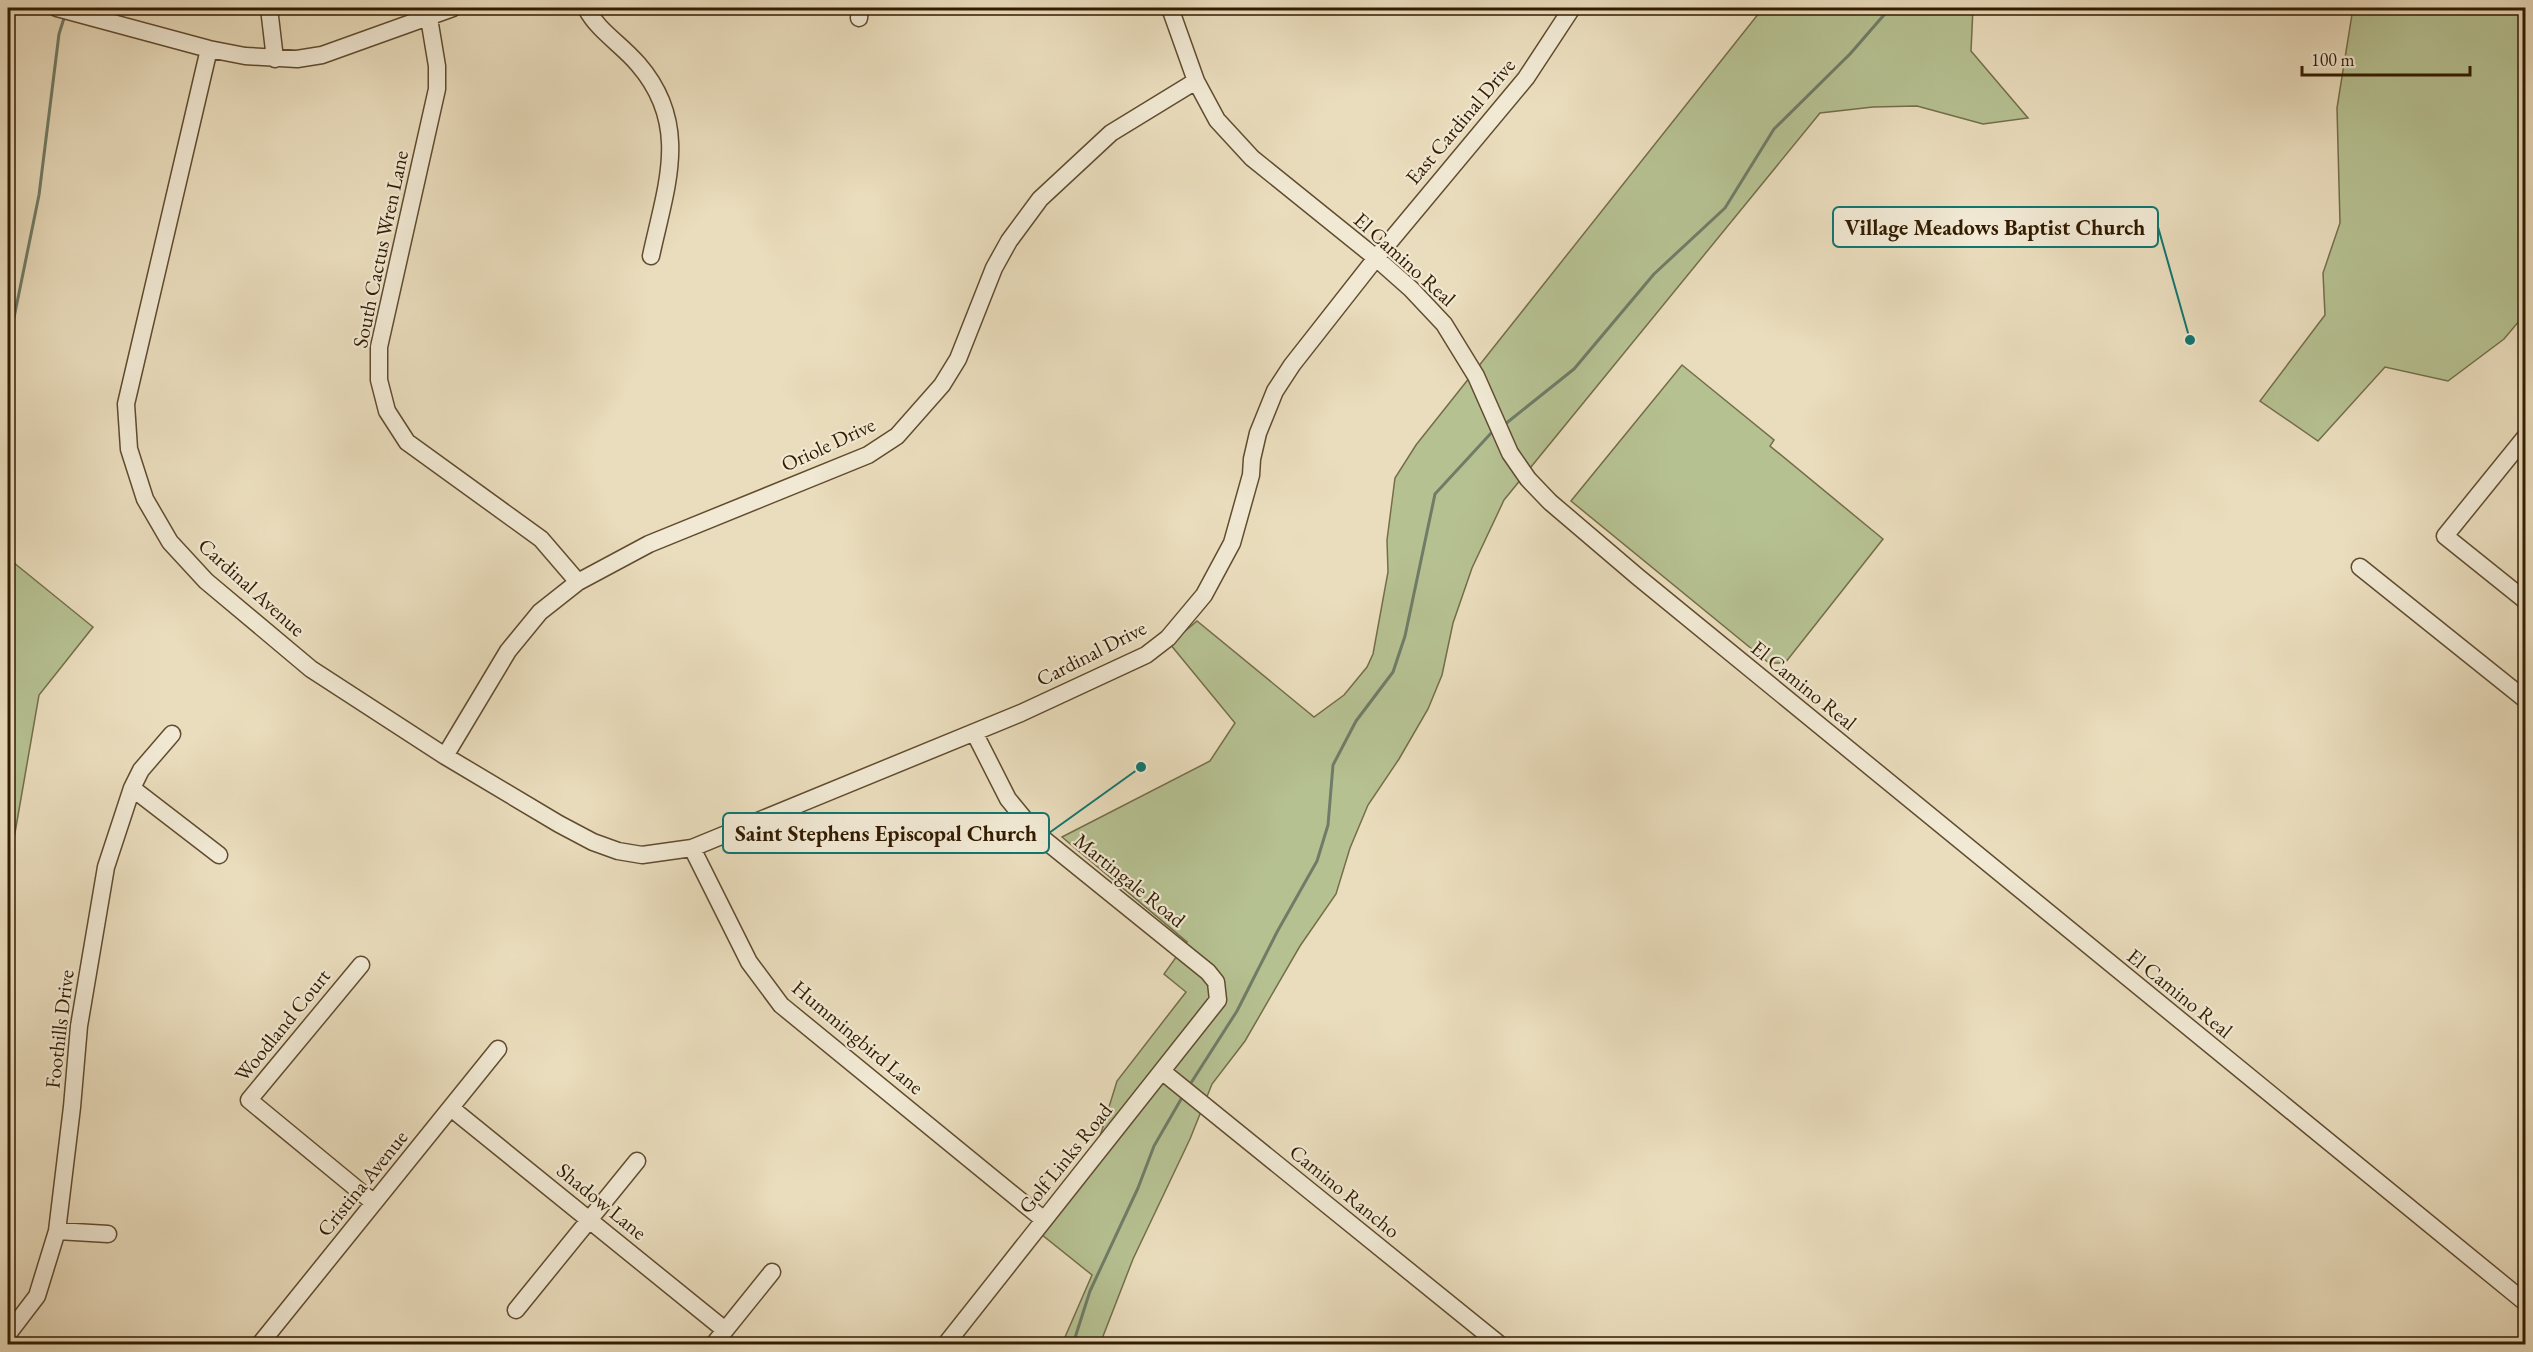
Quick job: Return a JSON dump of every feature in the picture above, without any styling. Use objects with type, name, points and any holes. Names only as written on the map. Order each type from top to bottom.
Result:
[{"type":"street","points":[[57,8],[209,49],[275,59],[297,59],[322,54],[453,8]]},
{"type":"street","points":[[269,8],[275,59]]},
{"type":"street","points":[[586,8],[593,22],[636,63],[657,88],[669,122],[670,164],[651,256]]},
{"type":"street","name":"El Camino Real","points":[[1170,8],[1196,81],[1217,120],[1252,158],[1376,258],[1411,289],[1444,324],[1476,376],[1516,462],[1543,494],[1638,577],[2526,1303]]},
{"type":"street","name":"East Cardinal Drive","points":[[1376,258],[1526,78],[1572,8]]},
{"type":"street","name":"South Cactus Wren Lane","points":[[429,18],[437,66],[437,89],[379,347],[379,380],[387,411],[407,442],[541,539],[578,582]]},
{"type":"street","name":"Cardinal Avenue","points":[[209,49],[126,404],[129,449],[145,499],[170,542],[206,581],[311,669],[445,756],[559,824],[593,842],[618,851],[642,855],[692,848]]},
{"type":"street","name":"Oriole Drive","points":[[445,756],[508,651],[540,612],[578,582],[649,544],[868,455],[897,436],[929,401],[953,368],[994,268],[1009,241],[1040,199],[1111,133],[1196,81]]},
{"type":"street","name":"Cardinal Drive","points":[[692,848],[975,734],[1146,655],[1168,638],[1191,612],[1223,562],[1232,543],[1251,475],[1258,433],[1275,391],[1292,364],[1376,258]]},
{"type":"street","points":[[2526,436],[2445,536],[2526,601]]},
{"type":"street","points":[[2360,567],[2526,700]]},
{"type":"street","name":"Foothills Drive","points":[[8,1334],[37,1296],[57,1231],[79,1026],[106,867],[132,788],[141,770],[172,734]]},
{"type":"street","name":"Martingale Road","points":[[975,734],[1008,799],[1036,833],[1208,972],[1216,982],[1218,1000]]},
{"type":"street","points":[[132,788],[219,855]]},
{"type":"street","name":"Hummingbird Lane","points":[[692,848],[748,962],[781,1005],[1044,1220]]},
{"type":"street","name":"Woodland Court","points":[[361,965],[249,1100],[374,1203]]},
{"type":"street","name":"Golf Links Road","points":[[946,1344],[1218,1000]]},
{"type":"street","name":"Cristina Avenue","points":[[260,1344],[498,1049]]},
{"type":"street","name":"Camino Rancho","points":[[1163,1072],[1499,1344]]},
{"type":"street","name":"Shadow Lane","points":[[451,1108],[725,1330]]},
{"type":"street","points":[[516,1310],[637,1161]]},
{"type":"street","points":[[57,1231],[108,1234]]},
{"type":"street","points":[[714,1344],[772,1272]]},
{"type":"green space","points":[[1763,8],[1973,8],[1971,51],[2028,118],[1983,124],[1917,106],[1873,107],[1820,113],[1504,500],[1472,568],[1453,623],[1442,675],[1428,709],[1399,759],[1368,805],[1350,848],[1336,894],[1300,946],[1245,1041],[1212,1084],[1190,1139],[1133,1259],[1100,1344],[1062,1344],[1092,1275],[1041,1234],[1097,1146],[1117,1081],[1186,992],[1164,974],[1187,942],[1062,837],[1210,761],[1235,723],[1170,644],[1197,621],[1314,717],[1344,695],[1367,667],[1373,654],[1388,572],[1387,540],[1395,478],[1416,445]]},
{"type":"green space","points":[[2353,8],[2525,8],[2525,314],[2504,339],[2448,381],[2385,367],[2318,441],[2260,401],[2325,315],[2323,273],[2340,223],[2337,108]]},
{"type":"green space","points":[[1682,365],[1774,440],[1770,446],[1883,539],[1785,663],[1769,663],[1571,501]]},
{"type":"green space","points":[[8,558],[93,627],[39,695],[8,873]]},
{"type":"waterway","points":[[1504,425],[1574,369],[1654,274],[1725,208],[1774,129],[1850,54],[1890,8]]},
{"type":"waterway","points":[[8,347],[39,195],[59,34],[65,15]]},
{"type":"waterway","points":[[1189,1086],[1237,1011],[1277,932],[1317,861],[1328,825],[1333,765],[1356,721],[1393,672],[1405,636],[1435,494],[1493,431]]},
{"type":"waterway","points":[[1073,1344],[1090,1291],[1138,1188],[1154,1146],[1184,1094]]},
{"type":"place","name":"Village Meadows Baptist Church","points":[[2190,340]]},
{"type":"place","name":"Saint Stephens Episcopal Church","points":[[1141,767]]}]
